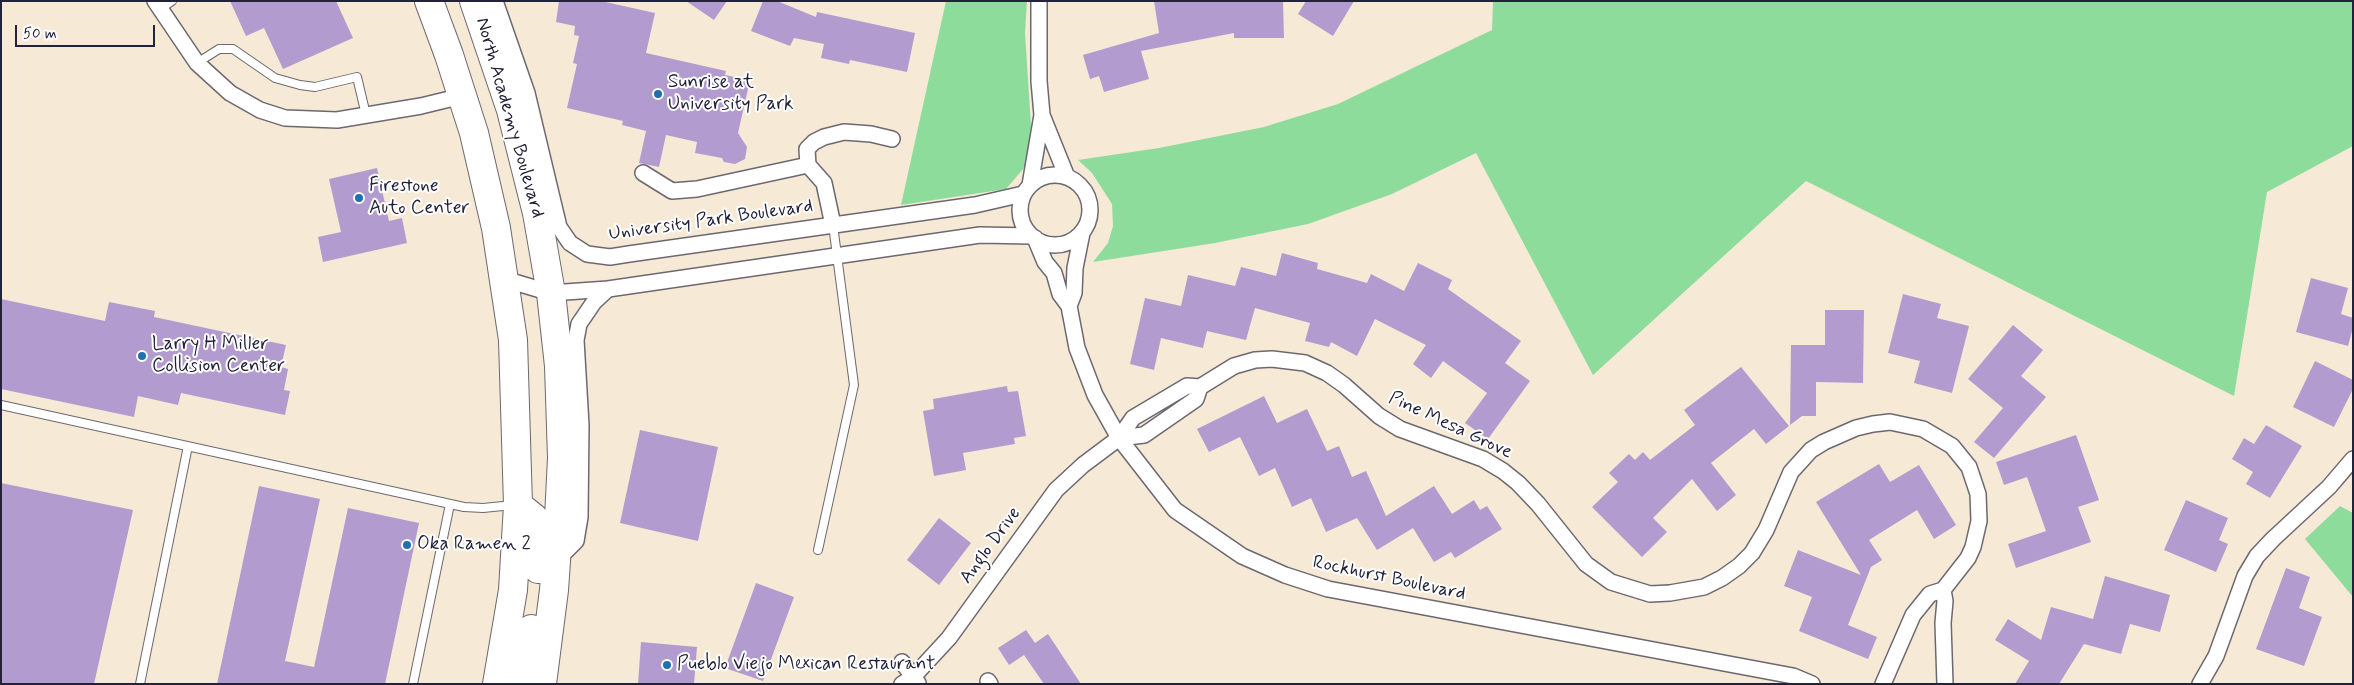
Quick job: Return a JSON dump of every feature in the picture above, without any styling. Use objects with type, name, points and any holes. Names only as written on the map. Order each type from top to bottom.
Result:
[{"type":"highway","name":"North Academy Boulevard","points":[[429,1],[474,133],[492,209],[513,340],[518,505],[513,590],[497,684]]},
{"type":"highway","name":"North Academy Boulevard","points":[[474,1],[516,129],[537,213],[551,293],[558,366],[562,458],[557,560],[542,684]]},
{"type":"highway","points":[[518,505],[534,518],[539,527],[540,551],[535,602],[521,684]]},
{"type":"street","name":"University Park Boulevard","points":[[495,1],[526,93],[560,227],[570,243],[578,250],[587,254],[610,256],[975,205],[1026,190]]},
{"type":"street","points":[[1033,237],[1020,216],[1020,205],[1026,190],[1042,116],[1039,81],[1039,1]]},
{"type":"street","points":[[163,4],[197,63],[230,93],[260,110],[285,118],[337,120],[421,106],[462,96]]},
{"type":"street","points":[[1042,116],[1067,177]]},
{"type":"street","points":[[833,224],[824,183],[808,166],[808,149],[814,142],[824,137],[844,132],[871,134],[892,139]]},
{"type":"street","points":[[643,173],[672,191],[696,190],[808,166]]},
{"type":"street","points":[[504,280],[551,293],[608,288],[980,235],[1033,237],[1051,245],[1063,244],[1073,240],[1082,233],[1089,222],[1091,210],[1089,198],[1083,187],[1067,177],[1050,174],[1038,178],[1026,190]]},
{"type":"street","name":"Rockhurst Boulevard","points":[[1069,306],[1074,293],[1075,268],[1082,233]]},
{"type":"street","name":"Rockhurst Boulevard","points":[[1033,237],[1045,262],[1054,273],[1060,294],[1069,306],[1077,348],[1095,395],[1118,438],[1175,510],[1242,556],[1285,576],[1328,590],[1793,676],[1812,684]]},
{"type":"street","points":[[557,560],[576,541],[580,517],[582,425],[576,340],[579,324],[594,302],[608,288]]},
{"type":"street","name":"Pine Mesa Grove","points":[[1118,438],[1133,418],[1141,413],[1187,386],[1200,387],[1234,366],[1255,360],[1288,360],[1305,363],[1327,373],[1344,385],[1379,416],[1400,429],[1483,459],[1503,471],[1538,504],[1586,564],[1611,582],[1650,594],[1670,593],[1704,587],[1722,578],[1739,566],[1752,553],[1766,530],[1791,472],[1800,460],[1817,446],[1856,428],[1890,422],[1924,429],[1939,437],[1961,455],[1969,467],[1978,494],[1979,521],[1974,547],[1968,558],[1943,590],[1930,594],[1912,614],[1883,684]]},
{"type":"street","name":"Pine Mesa Grove","points":[[1118,438],[1144,435],[1196,399],[1200,387]]},
{"type":"street","name":"Anglo Drive","points":[[912,681],[949,638],[1056,490],[1083,464],[1118,438]]},
{"type":"street","points":[[2200,684],[2216,656],[2245,576],[2257,556],[2329,487],[2353,459]]},
{"type":"street","points":[[1943,590],[1945,601],[1943,623],[1945,684]]},
{"type":"street","points":[[902,662],[912,681]]},
{"type":"lane","points":[[197,63],[219,49],[233,50],[276,78],[300,85],[315,86],[358,77],[366,115]]},
{"type":"lane","points":[[818,550],[854,385],[833,224]]},
{"type":"lane","points":[[1,405],[450,504],[482,508],[518,505]]},
{"type":"lane","points":[[140,684],[188,446]]},
{"type":"lane","points":[[413,684],[450,504]]},
{"type":"green space","points":[[946,1],[1027,1],[1025,33],[1032,142],[1029,162],[1006,189],[901,205]]},
{"type":"green space","points":[[1493,1],[2353,1],[2353,146],[2267,192],[2234,396],[1806,181],[1593,375],[1476,153],[1392,194],[1308,224],[1215,243],[1093,262],[1108,243],[1113,226],[1112,204],[1092,173],[1078,160],[1159,148],[1264,127],[1338,104],[1492,30]]},
{"type":"green space","points":[[2340,506],[2353,513],[2353,597],[2305,539]]},
{"type":"building","points":[[230,1],[336,1],[353,38],[283,69],[264,28],[246,36]]},
{"type":"building","name":"Sunrise at University Park","points":[[559,1],[601,1],[655,13],[646,53],[726,71],[725,75],[750,80],[738,133],[747,147],[745,159],[735,164],[724,162],[722,158],[695,153],[697,142],[666,135],[659,167],[639,163],[646,131],[622,125],[623,121],[567,108],[577,64],[573,63],[579,36],[574,35],[575,26],[556,22]]},
{"type":"building","points":[[686,1],[727,1],[714,20]]},
{"type":"building","points":[[763,1],[777,1],[816,17],[817,12],[915,33],[907,72],[850,60],[849,64],[821,58],[824,44],[794,38],[790,46],[751,31]]},
{"type":"building","points":[[1154,1],[1283,1],[1284,38],[1234,38],[1234,33],[1141,51],[1149,79],[1104,92],[1099,76],[1090,79],[1083,55],[1159,33]]},
{"type":"building","points":[[1306,1],[1354,1],[1333,36],[1298,14]]},
{"type":"building","name":"Firestone Auto Center","points":[[377,168],[389,221],[402,218],[407,243],[323,262],[318,237],[341,232],[329,179]]},
{"type":"building","points":[[1282,253],[1318,263],[1317,269],[1367,283],[1371,274],[1404,291],[1418,263],[1452,280],[1448,289],[1521,341],[1505,363],[1530,381],[1488,439],[1465,423],[1487,393],[1443,361],[1431,378],[1413,364],[1426,345],[1375,319],[1357,356],[1331,342],[1329,347],[1305,341],[1310,323],[1255,308],[1246,340],[1207,331],[1203,348],[1161,338],[1154,370],[1130,364],[1145,298],[1181,306],[1188,275],[1235,286],[1241,267],[1276,276]]},
{"type":"building","points":[[2311,278],[2348,288],[2341,314],[2353,318],[2353,327],[2348,346],[2296,332]]},
{"type":"building","points":[[1903,294],[1941,304],[1937,318],[1969,326],[1952,393],[1914,383],[1920,361],[1888,353]]},
{"type":"building","name":"Larry H Miller Collision Center","points":[[1,299],[105,321],[109,302],[155,311],[154,317],[286,345],[281,367],[288,369],[284,390],[290,391],[285,415],[181,393],[178,405],[138,396],[134,417],[1,389]]},
{"type":"building","points":[[1825,310],[1864,310],[1863,383],[1816,382],[1816,416],[1802,416],[1790,425],[1791,345],[1825,345]]},
{"type":"building","points":[[2013,325],[2043,350],[2021,376],[2046,397],[1994,458],[1974,442],[2003,408],[1968,379]]},
{"type":"building","points":[[2315,361],[2353,380],[2353,389],[2334,427],[2293,407]]},
{"type":"building","points":[[1741,367],[1789,426],[1766,444],[1754,429],[1711,463],[1736,495],[1717,511],[1692,479],[1653,518],[1667,532],[1642,557],[1592,507],[1618,482],[1609,473],[1629,454],[1635,460],[1643,452],[1650,460],[1695,425],[1684,410]]},
{"type":"building","points":[[1007,386],[1008,392],[1018,391],[1026,436],[1014,438],[1015,444],[963,453],[966,470],[934,476],[923,411],[934,409],[933,399]]},
{"type":"building","points":[[1264,396],[1277,423],[1307,409],[1327,451],[1339,446],[1352,477],[1366,471],[1386,516],[1434,486],[1452,514],[1474,500],[1480,510],[1487,506],[1502,529],[1455,558],[1451,552],[1434,562],[1413,528],[1377,550],[1357,518],[1326,532],[1311,498],[1292,507],[1275,468],[1259,476],[1240,437],[1209,452],[1197,429]]},
{"type":"building","points":[[2266,425],[2302,446],[2270,498],[2246,484],[2253,472],[2232,459],[2244,438],[2254,444]]},
{"type":"building","points":[[640,430],[718,447],[698,541],[620,523]]},
{"type":"building","points":[[2076,435],[2099,500],[2078,507],[2091,542],[2016,568],[2008,544],[2046,531],[2027,477],[2004,485],[1996,462]]},
{"type":"building","points":[[1879,464],[1890,482],[1919,465],[1956,525],[1934,539],[1917,510],[1869,540],[1882,560],[1871,567],[1848,625],[1877,637],[1868,659],[1799,631],[1812,597],[1784,586],[1798,550],[1861,575],[1816,502]]},
{"type":"building","points":[[1,483],[133,510],[94,684],[1,684]]},
{"type":"building","points":[[259,486],[320,499],[285,661],[314,667],[348,508],[419,523],[385,684],[217,684]]},
{"type":"building","points":[[2186,500],[2228,518],[2219,540],[2228,544],[2216,572],[2164,550]]},
{"type":"building","points":[[939,518],[971,543],[939,585],[907,560]]},
{"type":"building","points":[[2286,568],[2310,577],[2299,608],[2322,617],[2304,666],[2256,649]]},
{"type":"building","points":[[2105,576],[2170,595],[2160,632],[2130,624],[2121,654],[2084,644],[2059,684],[2015,684],[2029,661],[1995,640],[2008,619],[2041,640],[2051,607],[2093,619]]},
{"type":"building","points":[[756,583],[794,597],[763,681],[725,668]]},
{"type":"building","points":[[1026,630],[1035,643],[1048,634],[1081,684],[1044,684],[1024,655],[1009,665],[998,648]]},
{"type":"building","name":"Pueblo Viejo Mexican Restaurant","points":[[641,642],[697,647],[694,684],[638,684]]},
{"type":"place","name":"Sunrise at University Park","points":[[658,94]]},
{"type":"place","name":"Firestone Auto Center","points":[[359,198]]},
{"type":"place","name":"Larry H Miller Collision Center","points":[[142,356]]},
{"type":"place","name":"Oka Ramen 2","points":[[407,545]]},
{"type":"place","name":"Pueblo Viejo Mexican Restaurant","points":[[667,665]]}]
